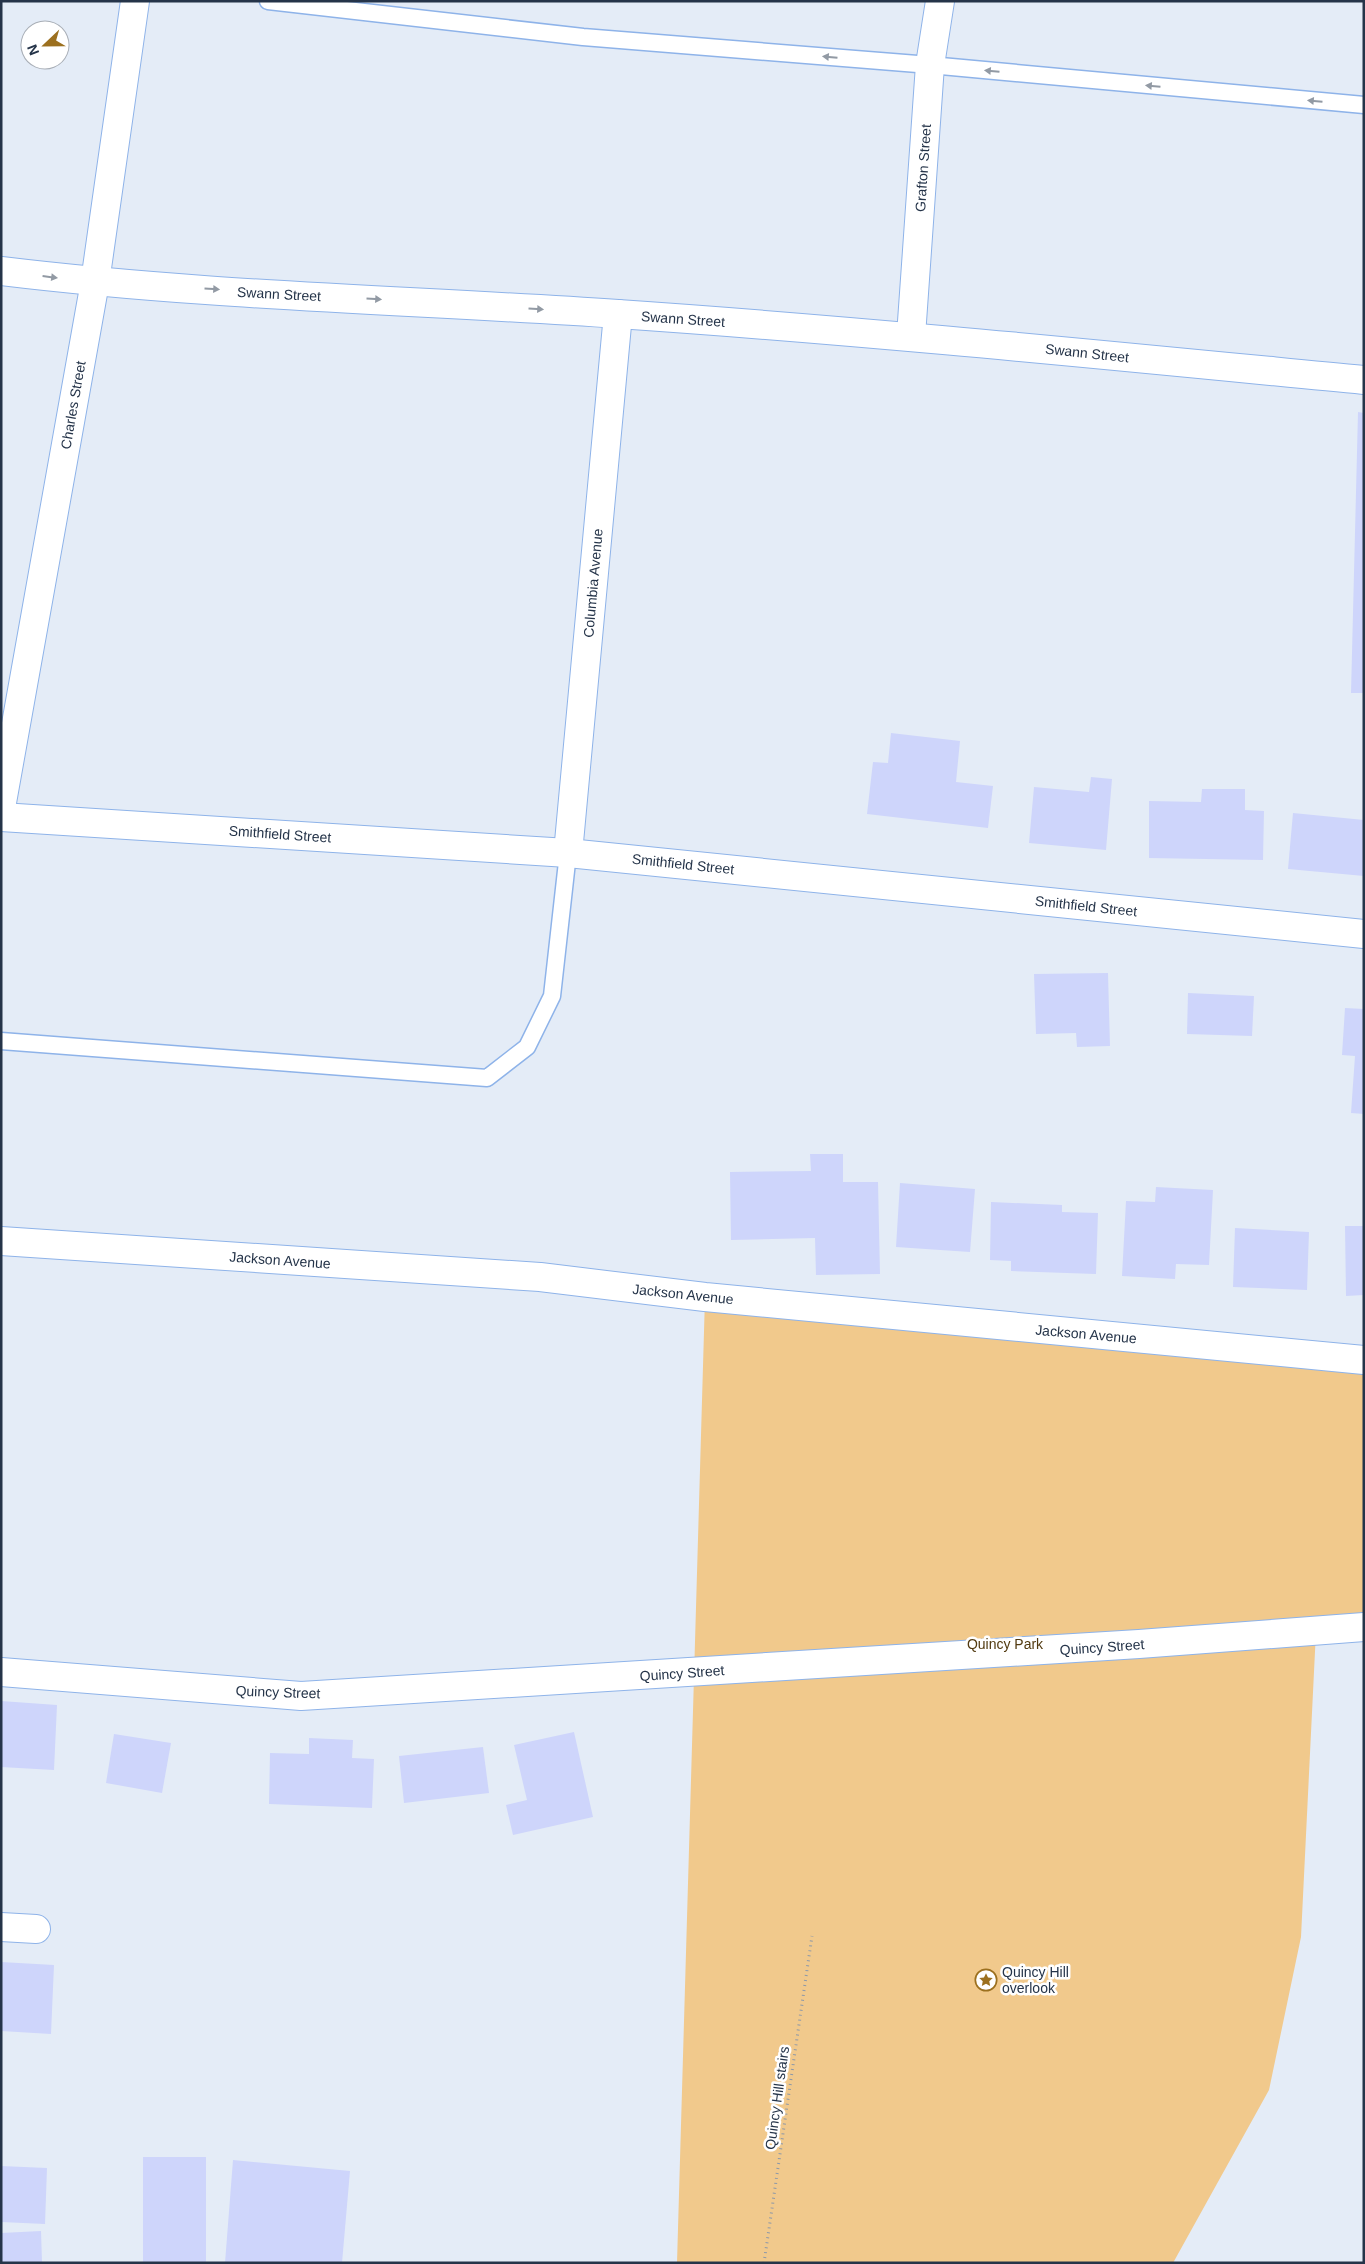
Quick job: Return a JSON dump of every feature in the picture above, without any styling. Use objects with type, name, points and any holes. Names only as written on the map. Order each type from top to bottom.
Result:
[{"type":"street","name":"Charles Street","points":[[1,808],[95,282],[135,1]]},
{"type":"street","name":"Grafton Street","points":[[911,336],[930,65],[940,1]]},
{"type":"street","name":"Swann Street","points":[[1,271],[95,282],[618,314],[911,336],[1364,380]]},
{"type":"street","name":"Columbia Avenue","points":[[568,853],[618,314]]},
{"type":"street","name":"Smithfield Street","points":[[1,817],[568,853],[1364,934]]},
{"type":"street","name":"Jackson Avenue","points":[[1,1241],[540,1277],[715,1298],[1364,1360]]},
{"type":"street","name":"Quincy Street","points":[[1,1672],[301,1696],[1139,1644],[1364,1627]]},
{"type":"street","points":[[1,1927],[36,1930]]},
{"type":"lane","points":[[268,1],[583,37],[930,65],[1364,105]]},
{"type":"lane","points":[[1,1041],[487,1078],[528,1047],[552,996],[568,853]]},
{"type":"path","name":"Quincy Hill stairs","points":[[764,2263],[812,1936]]},
{"type":"green space","name":"Quincy Park","points":[[705,1297],[1364,1360],[1364,1627],[1316,1631],[1301,1937],[1269,2090],[1173,2263],[677,2263]]},
{"type":"building","points":[[1358,412],[1364,413],[1364,693],[1351,693]]},
{"type":"building","points":[[891,733],[960,741],[956,782],[993,786],[988,828],[867,814],[873,762],[888,763]]},
{"type":"building","points":[[1091,777],[1112,779],[1106,850],[1029,843],[1034,787],[1089,792]]},
{"type":"building","points":[[1202,789],[1245,789],[1245,810],[1264,811],[1263,860],[1149,858],[1149,801],[1201,802]]},
{"type":"building","points":[[1293,813],[1364,820],[1364,876],[1288,869]]},
{"type":"building","points":[[1108,973],[1110,1046],[1077,1047],[1076,1033],[1036,1034],[1034,974]]},
{"type":"building","points":[[1188,993],[1254,996],[1252,1036],[1187,1034]]},
{"type":"building","points":[[1345,1008],[1364,1009],[1364,1114],[1351,1113],[1355,1056],[1342,1055]]},
{"type":"building","points":[[810,1154],[843,1154],[843,1182],[878,1182],[880,1274],[816,1275],[815,1238],[731,1240],[730,1172],[811,1171]]},
{"type":"building","points":[[900,1183],[975,1189],[970,1252],[896,1247]]},
{"type":"building","points":[[1156,1187],[1213,1190],[1209,1265],[1176,1264],[1175,1279],[1122,1276],[1126,1201],[1155,1202]]},
{"type":"building","points":[[991,1202],[1062,1205],[1062,1212],[1098,1213],[1096,1274],[1011,1271],[1011,1261],[990,1260]]},
{"type":"building","points":[[1345,1226],[1364,1226],[1364,1295],[1346,1296]]},
{"type":"building","points":[[1235,1228],[1309,1232],[1307,1290],[1233,1287]]},
{"type":"building","points":[[1,1701],[57,1705],[54,1770],[1,1767]]},
{"type":"building","points":[[574,1732],[593,1817],[513,1835],[506,1805],[527,1800],[514,1745]]},
{"type":"building","points":[[114,1734],[171,1743],[162,1793],[106,1783]]},
{"type":"building","points":[[309,1738],[353,1740],[352,1758],[374,1759],[372,1808],[269,1804],[270,1753],[309,1754]]},
{"type":"building","points":[[483,1747],[489,1793],[404,1803],[399,1756]]},
{"type":"building","points":[[1,1962],[54,1965],[51,2034],[1,2031]]},
{"type":"building","points":[[143,2157],[206,2157],[206,2263],[143,2263]]},
{"type":"building","points":[[233,2160],[350,2171],[342,2263],[225,2263]]},
{"type":"building","points":[[1,2166],[47,2168],[45,2224],[1,2222]]},
{"type":"building","points":[[41,2231],[42,2263],[1,2263],[1,2233]]},
{"type":"place","name":"Quincy Hill overlook","points":[[986,1980]]}]
